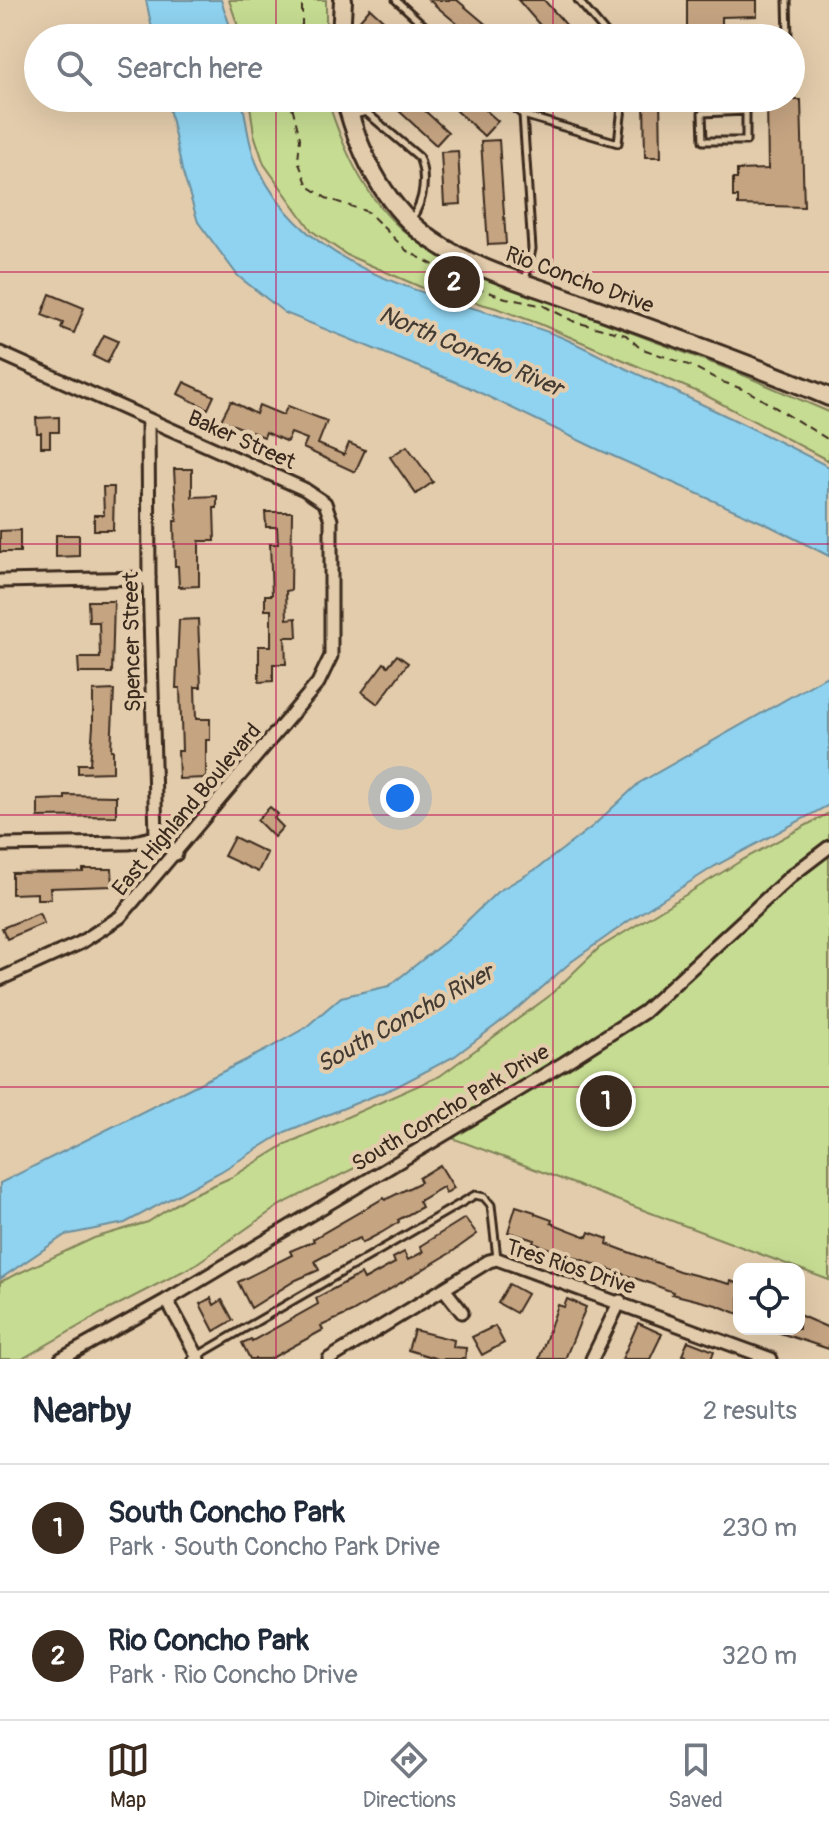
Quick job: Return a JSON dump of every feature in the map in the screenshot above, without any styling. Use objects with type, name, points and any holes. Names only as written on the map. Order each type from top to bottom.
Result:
[{"type":"street","points":[[342,24],[343,0]]},
{"type":"street","name":"Rio Concho Drive","points":[[349,112],[370,171],[398,208],[432,240],[487,269],[771,372],[829,397]]},
{"type":"street","name":"Baker Street","points":[[0,353],[304,489],[325,503],[331,520],[331,656]]},
{"type":"street","name":"Spencer Street","points":[[148,420],[156,837]]},
{"type":"street","points":[[0,581],[149,578]]},
{"type":"street","name":"East Highland Boulevard","points":[[0,979],[80,943],[120,917],[318,683],[331,656]]},
{"type":"street","points":[[0,845],[129,843],[156,837],[176,854]]},
{"type":"street","name":"South Concho Park Drive","points":[[61,1359],[167,1300],[644,1012],[791,876],[829,847]]},
{"type":"street","name":"Tres Rios Drive","points":[[329,1359],[497,1259],[620,1301],[741,1354],[771,1359]]},
{"type":"street","points":[[444,1289],[462,1312]]},
{"type":"street","points":[[167,1300],[196,1358]]},
{"type":"street","points":[[592,1359],[620,1301]]},
{"type":"lane","points":[[396,0],[423,24]]},
{"type":"lane","points":[[578,0],[598,24]]},
{"type":"lane","points":[[787,0],[788,24]]},
{"type":"lane","points":[[350,117],[366,112],[419,157],[423,203],[411,220]]},
{"type":"lane","points":[[520,112],[618,143],[621,112]]},
{"type":"lane","points":[[724,112],[702,113],[703,141],[746,141],[746,112]]},
{"type":"lane","points":[[523,115],[532,249],[524,282]]},
{"type":"lane","points":[[196,1358],[475,1195],[484,1197],[491,1205],[497,1259]]},
{"type":"path","points":[[302,0],[302,24]]},
{"type":"green space","points":[[229,0],[326,0],[326,24],[237,24]]},
{"type":"green space","points":[[251,112],[332,112],[360,178],[386,213],[418,242],[483,277],[736,372],[829,412],[829,461],[707,396],[540,324],[423,288],[347,255],[312,231],[264,164]]},
{"type":"green space","points":[[829,813],[829,1280],[805,1271],[805,1263],[784,1263],[431,1130],[280,1205],[193,1266],[22,1359],[0,1359],[0,1282],[94,1238],[148,1222],[187,1197],[232,1177],[286,1144],[440,1076],[548,997],[599,948],[744,859]]},
{"type":"water","points":[[146,0],[221,0],[229,24],[151,24]]},
{"type":"water","name":"North Concho River","points":[[170,112],[244,112],[259,169],[283,207],[314,237],[349,261],[389,280],[556,335],[829,467],[829,556],[468,387],[285,313],[238,276],[198,222],[182,170]]},
{"type":"water","name":"South Concho River","points":[[829,675],[829,805],[715,866],[630,920],[571,962],[520,1007],[455,1056],[396,1087],[285,1132],[220,1172],[125,1223],[65,1235],[0,1279],[0,1183],[264,1051],[305,1028],[341,997],[389,986],[446,941],[497,892],[538,868],[593,826],[639,783]]},
{"type":"building","points":[[429,0],[457,0],[485,24],[457,24]]},
{"type":"building","points":[[518,0],[544,0],[565,24],[539,24]]},
{"type":"building","points":[[687,0],[757,0],[757,16],[722,17],[722,24],[687,24]]},
{"type":"building","points":[[370,8],[388,24],[360,24],[358,22]]},
{"type":"building","points":[[400,112],[426,112],[448,132],[436,145]]},
{"type":"building","points":[[458,112],[488,112],[498,121],[484,136]]},
{"type":"building","points":[[644,112],[660,112],[661,157],[645,157]]},
{"type":"building","points":[[767,112],[801,112],[804,207],[738,205],[738,197],[733,197],[733,179],[737,179],[737,170],[768,169]]},
{"type":"building","points":[[499,140],[506,244],[488,245],[481,141]]},
{"type":"building","points":[[458,151],[461,204],[444,205],[441,152]]},
{"type":"building","points":[[50,294],[84,308],[74,333],[61,328],[63,323],[42,315]]},
{"type":"building","points":[[104,335],[118,341],[107,363],[93,356]]},
{"type":"building","points":[[184,382],[214,396],[208,409],[178,394]]},
{"type":"building","points":[[231,401],[256,414],[259,405],[283,415],[288,406],[327,421],[318,444],[344,455],[349,443],[365,450],[355,472],[303,448],[307,439],[291,433],[287,442],[266,432],[264,437],[221,420]]},
{"type":"building","points":[[59,417],[59,432],[50,432],[50,447],[41,447],[36,418]]},
{"type":"building","points":[[407,446],[433,482],[416,494],[390,457]]},
{"type":"building","points":[[174,469],[192,469],[192,497],[217,496],[217,508],[214,508],[215,541],[199,541],[199,586],[179,587],[178,566],[175,566],[174,521],[177,521]]},
{"type":"building","points":[[103,487],[114,487],[113,530],[94,530],[94,515],[104,515]]},
{"type":"building","points":[[265,512],[292,512],[291,590],[286,591],[287,619],[296,618],[297,637],[285,637],[286,664],[273,664],[273,681],[259,682],[259,646],[271,646],[271,610],[265,610],[265,595],[272,595],[270,544],[278,544],[277,527],[266,527]]},
{"type":"building","points":[[20,530],[20,552],[0,552],[0,531]]},
{"type":"building","points":[[56,535],[79,535],[79,556],[56,557]]},
{"type":"building","points":[[88,601],[114,601],[112,673],[79,673],[78,658],[100,658],[99,622],[89,622]]},
{"type":"building","points":[[198,619],[201,687],[195,687],[196,719],[210,719],[210,740],[206,740],[206,778],[179,779],[178,751],[182,751],[180,688],[176,688],[179,620]]},
{"type":"building","points":[[397,655],[408,663],[378,704],[362,692],[384,663],[388,666]]},
{"type":"building","points":[[114,690],[113,772],[78,773],[78,764],[90,764],[93,691]]},
{"type":"building","points":[[65,795],[116,796],[116,816],[38,817],[38,800],[65,799]]},
{"type":"building","points":[[270,807],[278,814],[274,818],[283,827],[274,837],[257,820]]},
{"type":"building","points":[[234,837],[267,853],[258,872],[224,856]]},
{"type":"building","points":[[83,869],[112,869],[113,886],[50,888],[51,899],[37,899],[37,893],[12,894],[12,873],[83,872]]},
{"type":"building","points":[[39,913],[44,923],[7,939],[2,928]]},
{"type":"building","points":[[440,1165],[454,1188],[446,1193],[443,1187],[419,1201],[422,1207],[381,1233],[362,1243],[360,1238],[350,1242],[315,1261],[319,1270],[296,1280],[251,1308],[238,1282],[292,1255],[290,1251],[314,1241],[384,1198],[421,1182],[419,1178]]},
{"type":"building","points":[[516,1206],[587,1237],[589,1232],[608,1239],[607,1244],[679,1271],[730,1284],[731,1281],[733,1312],[672,1294],[508,1232]]},
{"type":"building","points":[[465,1218],[477,1234],[452,1252],[352,1312],[321,1326],[323,1330],[270,1359],[250,1359],[242,1343],[252,1341],[318,1304],[316,1298],[361,1274],[364,1280],[395,1263],[393,1258],[404,1252],[408,1260],[423,1252],[420,1246]]},
{"type":"building","points":[[509,1284],[527,1294],[516,1313],[498,1303]]},
{"type":"building","points":[[211,1298],[214,1305],[222,1300],[233,1320],[214,1331],[200,1304]]},
{"type":"building","points":[[567,1299],[586,1307],[565,1359],[539,1359],[558,1305],[564,1307]]},
{"type":"building","points":[[805,1318],[829,1328],[829,1349],[786,1335],[805,1335]]},
{"type":"building","points":[[638,1323],[662,1334],[650,1359],[622,1359]]},
{"type":"building","points":[[495,1326],[504,1343],[482,1355],[472,1337]]},
{"type":"building","points":[[414,1330],[454,1340],[453,1347],[466,1348],[465,1359],[438,1359],[408,1350]]},
{"type":"building","points":[[688,1341],[714,1351],[711,1359],[685,1359],[686,1356],[682,1355]]},
{"type":"place","name":"Rio Concho Park","points":[[454,282]]},
{"type":"place","name":"South Concho Park","points":[[606,1101]]}]
